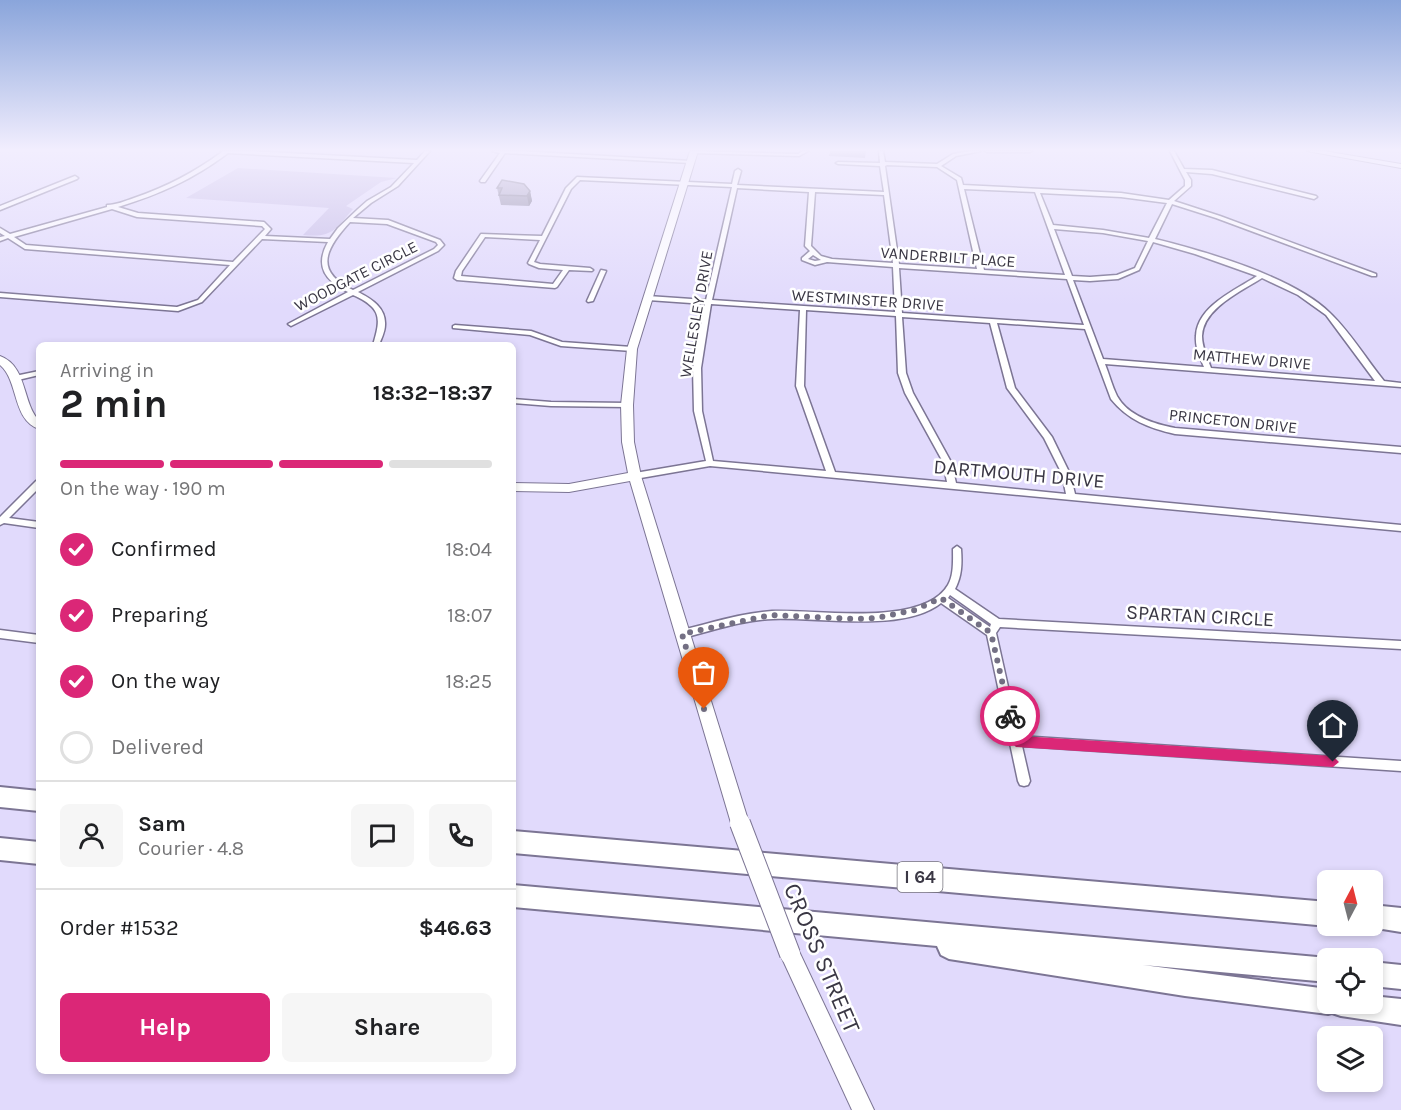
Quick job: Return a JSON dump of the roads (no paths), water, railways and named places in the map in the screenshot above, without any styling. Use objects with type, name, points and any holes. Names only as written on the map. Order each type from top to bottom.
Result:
[{"type":"highway","points":[[0,797],[36,801]]},
{"type":"highway","name":"I 64","points":[[516,842],[1317,913]]},
{"type":"highway","points":[[0,849],[36,853]]},
{"type":"highway","points":[[516,896],[1317,969]]},
{"type":"highway","points":[[1383,918],[1401,920]]},
{"type":"highway","points":[[890,932],[976,951],[1185,984],[1317,1001]]},
{"type":"highway","points":[[1383,975],[1401,977]]},
{"type":"highway","points":[[1383,1010],[1401,1012]]},
{"type":"main road","name":"CROSS STREET","points":[[678,203],[632,349],[627,405],[628,442],[635,476],[740,823],[790,954],[863,1110]]},
{"type":"main road","points":[[0,359],[18,378],[23,404],[36,423]]},
{"type":"main road","points":[[516,487],[569,488],[635,476]]},
{"type":"street","points":[[0,239],[118,203]]},
{"type":"street","points":[[369,203],[332,241],[324,258],[324,267],[337,283],[374,304],[383,317],[377,342]]},
{"type":"street","points":[[561,203],[542,237],[531,263],[590,270]]},
{"type":"street","name":"WELLESLEY DRIVE","points":[[710,463],[698,411],[696,385],[708,303],[731,203]]},
{"type":"street","points":[[811,203],[807,243],[813,252]]},
{"type":"street","points":[[888,203],[900,315],[902,373],[909,393],[947,462],[952,484]]},
{"type":"street","points":[[966,203],[981,272]]},
{"type":"street","name":"PRINCETON DRIVE","points":[[1041,203],[1114,397],[1122,409],[1136,419],[1156,427],[1401,450]]},
{"type":"street","points":[[1154,239],[1170,203]]},
{"type":"street","points":[[1173,203],[1218,217],[1374,275]]},
{"type":"street","points":[[0,295],[178,309],[200,301],[268,229],[267,226],[137,215],[109,206]]},
{"type":"street","name":"WOODGATE CIRCLE","points":[[291,324],[441,245],[438,241],[388,222],[351,220]]},
{"type":"street","points":[[1050,227],[1105,230],[1154,239],[1262,276],[1306,298],[1328,314],[1381,383]]},
{"type":"street","points":[[0,230],[25,248],[234,264]]},
{"type":"street","points":[[542,237],[483,235],[457,278],[555,286],[567,268]]},
{"type":"street","points":[[260,237],[332,241]]},
{"type":"street","name":"VANDERBILT PLACE","points":[[828,260],[813,252],[804,259],[814,263],[828,260],[896,267],[1068,278],[1109,278],[1132,272],[1140,265],[1154,239]]},
{"type":"street","points":[[591,301],[603,271]]},
{"type":"street","points":[[1208,369],[1198,349],[1197,333],[1203,319],[1213,309],[1262,276]]},
{"type":"street","name":"WESTMINSTER DRIVE","points":[[648,298],[1087,327]]},
{"type":"street","points":[[803,309],[800,386],[831,473]]},
{"type":"street","points":[[993,321],[1011,388],[1048,437],[1066,474],[1071,496]]},
{"type":"street","points":[[455,327],[531,333],[561,344],[632,349]]},
{"type":"street","name":"MATTHEW DRIVE","points":[[1101,361],[1401,385]]},
{"type":"street","points":[[18,378],[36,373]]},
{"type":"street","points":[[516,401],[627,405]]},
{"type":"street","name":"DARTMOUTH DRIVE","points":[[635,476],[710,463],[1401,528]]},
{"type":"street","points":[[1,521],[36,486]]},
{"type":"street","points":[[1,521],[36,525]]},
{"type":"street","points":[[682,634],[771,615],[857,619],[876,618],[915,610],[941,598],[950,590],[954,581],[957,549]]},
{"type":"street","points":[[950,590],[994,628],[1024,781]]},
{"type":"street","points":[[941,598],[994,628]]},
{"type":"street","name":"SPARTAN CIRCLE","points":[[994,628],[1401,645]]},
{"type":"street","points":[[0,634],[36,639]]},
{"type":"street","points":[[1016,741],[1401,766]]}]
